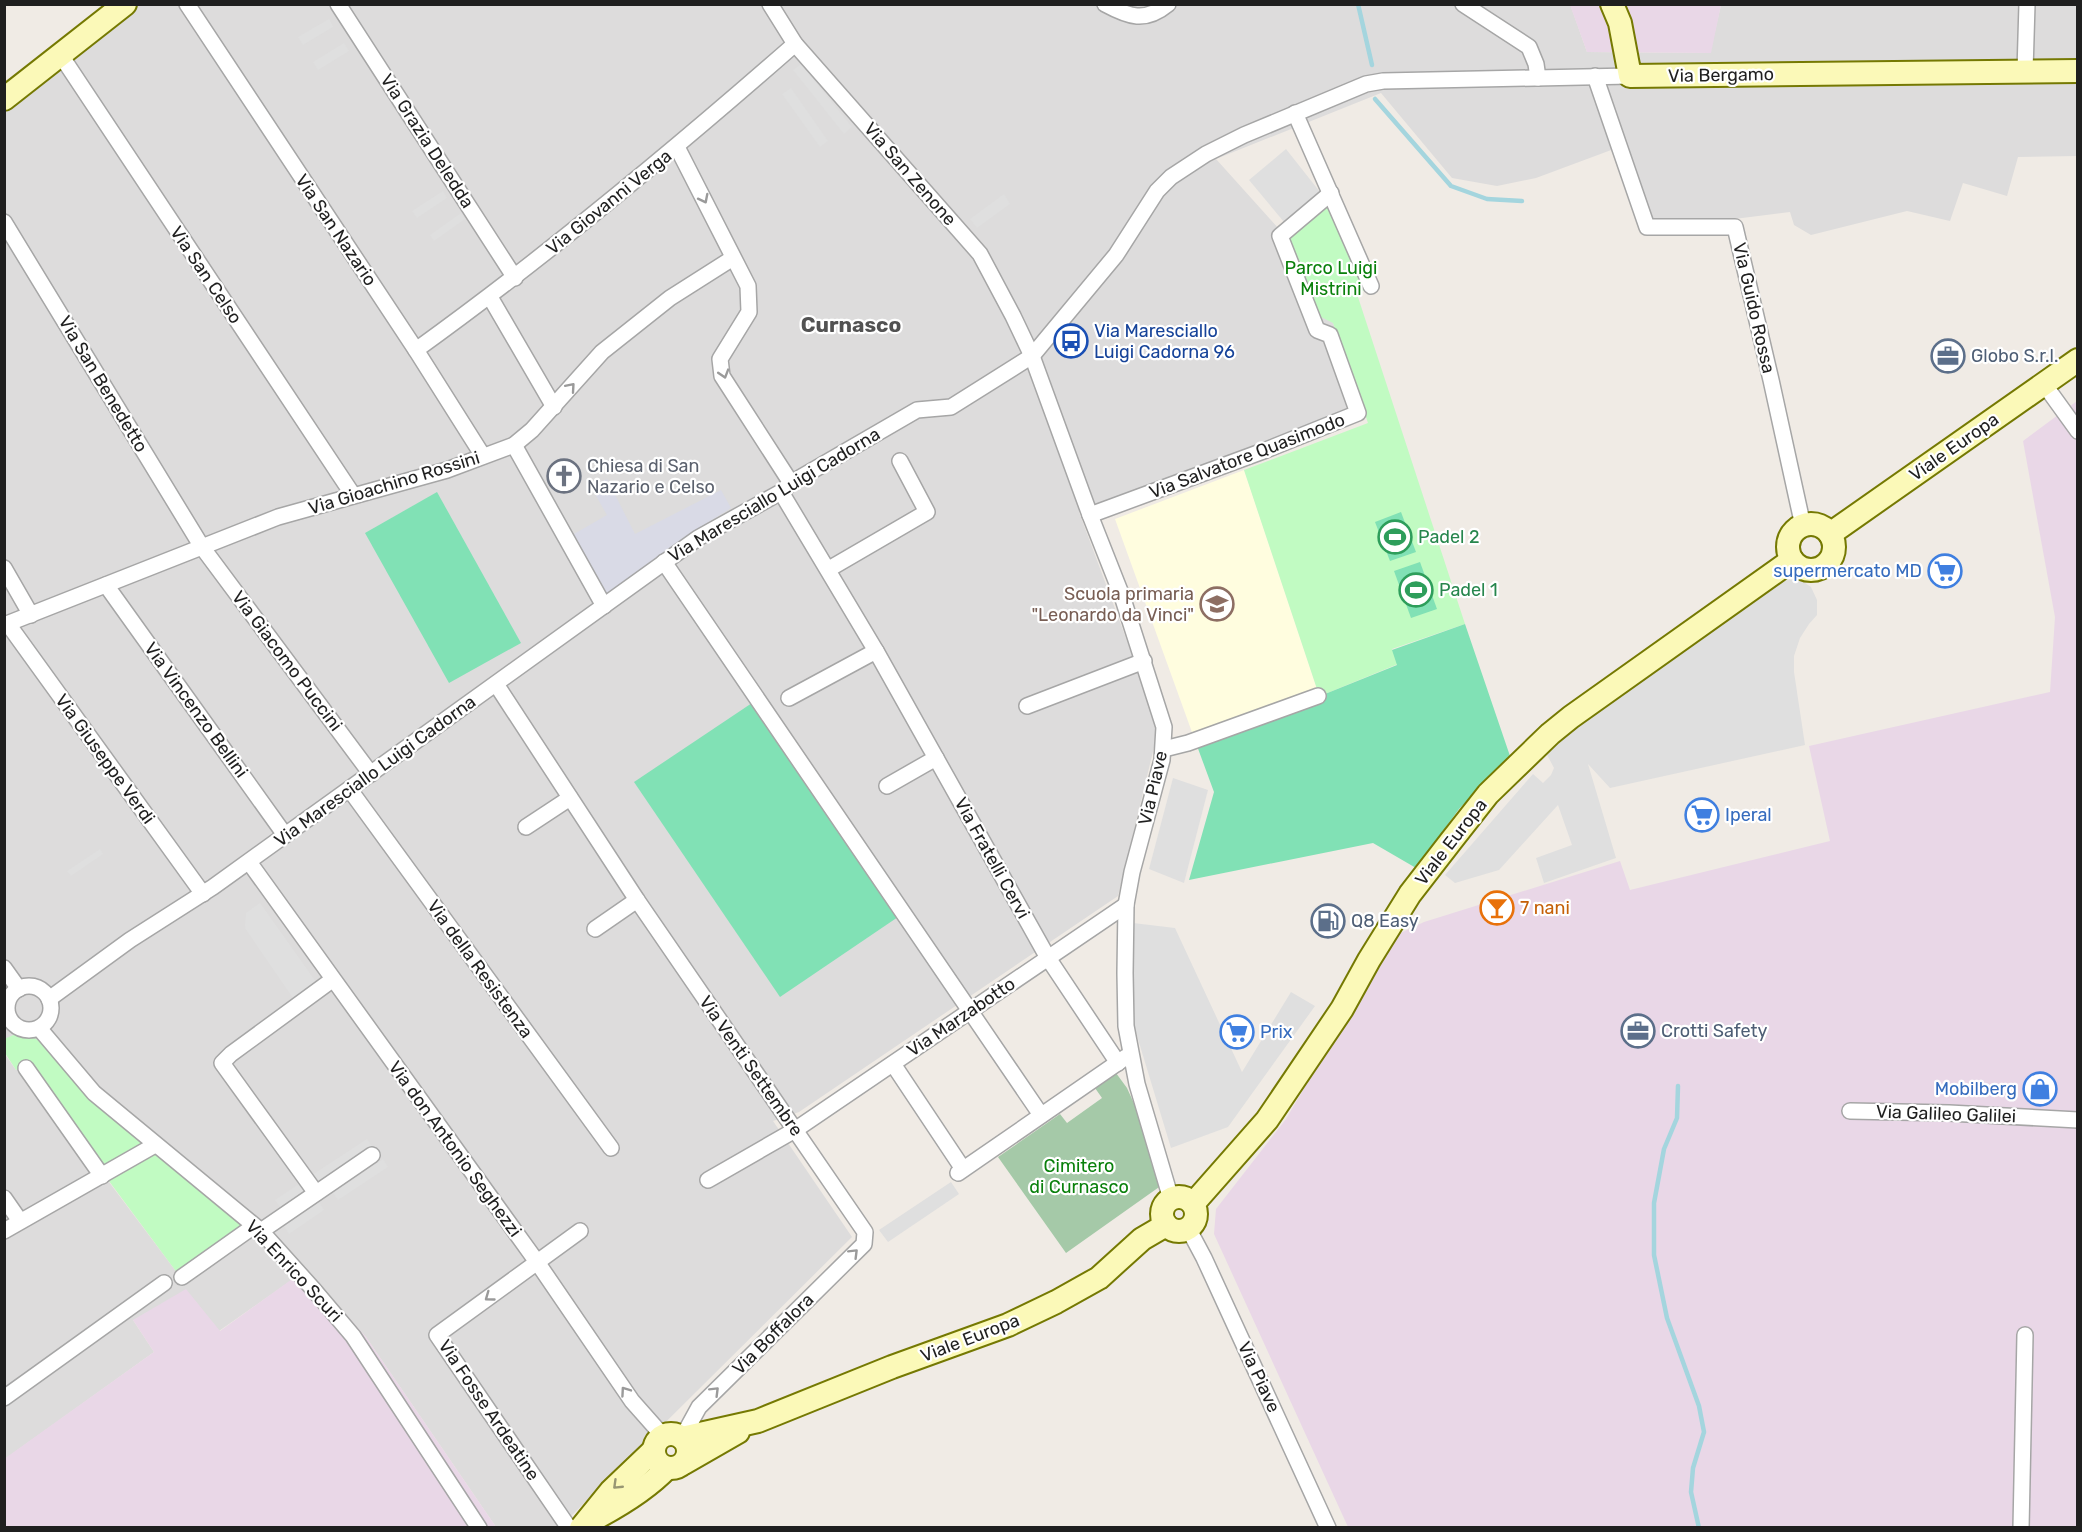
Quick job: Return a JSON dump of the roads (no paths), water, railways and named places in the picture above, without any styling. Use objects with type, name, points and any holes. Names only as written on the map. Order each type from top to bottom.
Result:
[{"type":"street","points":[[4,99],[125,4]]},
{"type":"street","name":"Via San Nazario","points":[[187,4],[416,350],[483,456]]},
{"type":"street","name":"Via Grazia Deledda","points":[[338,4],[515,278]]},
{"type":"street","name":"Via San Zenone","points":[[770,4],[795,44],[980,254],[1032,356]]},
{"type":"street","points":[[1105,4],[1121,13],[1138,18],[1157,13],[1168,4]]},
{"type":"street","points":[[1463,4],[1529,47],[1536,64],[1538,78]]},
{"type":"street","points":[[1612,4],[1620,23],[1630,76]]},
{"type":"street","points":[[2025,71],[2027,4]]},
{"type":"street","name":"Via Giovanni Verga","points":[[416,350],[515,278],[677,147],[795,44]]},
{"type":"street","name":"Via San Celso","points":[[60,54],[353,495]]},
{"type":"street","name":"Via Bergamo","points":[[1366,84],[1436,79],[1595,76],[2078,71]]},
{"type":"street","name":"Via Guido Rossa","points":[[1595,76],[1647,227],[1735,227],[1803,526]]},
{"type":"street","name":"Via Maresciallo Luigi Cadorna","points":[[49,999],[130,940],[249,862],[698,538],[917,410],[951,407],[1032,356],[1116,255],[1157,191],[1171,177],[1206,154],[1295,113],[1366,84]]},
{"type":"street","points":[[1295,113],[1371,286]]},
{"type":"street","name":"Via Fratelli Cervi","points":[[677,147],[748,286],[749,312],[720,359],[722,376],[1048,958],[1118,1063]]},
{"type":"street","name":"Via Salvatore Quasimodo","points":[[1089,515],[1266,450],[1358,413],[1330,335],[1317,330],[1280,236],[1331,193]]},
{"type":"street","name":"Via San Benedetto","points":[[4,222],[202,547]]},
{"type":"street","name":"Via Gioachino Rossini","points":[[6,624],[278,517],[447,470],[514,446],[554,407],[602,352],[670,298],[733,258]]},
{"type":"street","points":[[490,297],[554,407]]},
{"type":"street","name":"Via Piave","points":[[1032,356],[1089,515],[1122,596],[1164,727],[1164,749],[1132,872],[1126,905],[1126,1026],[1137,1084],[1170,1198]]},
{"type":"street","name":"Viale Europa","points":[[1830,534],[2078,360]]},
{"type":"street","points":[[2044,384],[2078,431]]},
{"type":"street","points":[[514,446],[604,606]]},
{"type":"street","points":[[829,569],[927,512],[900,461]]},
{"type":"street","points":[[1818,525],[1830,534],[1834,541],[1833,556],[1822,568],[1809,570],[1802,568],[1792,560],[1788,549],[1793,532],[1803,526],[1818,525]]},
{"type":"street","name":"Via Giacomo Puccini","points":[[202,547],[371,774]]},
{"type":"street","name":"Viale Europa","points":[[1188,1228],[1196,1214],[1193,1204],[1267,1120],[1342,1009],[1410,894],[1488,794],[1550,734],[1571,717],[1792,560]]},
{"type":"street","points":[[664,562],[1041,1115]]},
{"type":"street","points":[[4,568],[31,615]]},
{"type":"street","name":"Via Vincenzo Bellini","points":[[106,585],[285,835]]},
{"type":"street","name":"Via Giuseppe Verdi","points":[[6,624],[203,894]]},
{"type":"street","points":[[789,698],[876,651]]},
{"type":"street","points":[[1027,706],[1143,661]]},
{"type":"street","name":"Via Venti Settembre","points":[[496,684],[637,900],[865,1232]]},
{"type":"street","points":[[1164,749],[1188,743],[1318,696]]},
{"type":"street","points":[[888,786],[936,758]]},
{"type":"street","name":"Via della Resistenza","points":[[350,789],[611,1148]]},
{"type":"street","points":[[526,827],[570,798]]},
{"type":"street","name":"Via don Antonio Seghezzi","points":[[249,862],[537,1262],[632,1401],[670,1451]]},
{"type":"street","points":[[595,929],[637,900]]},
{"type":"street","name":"Via Marzabotto","points":[[708,1180],[795,1130],[1126,905]]},
{"type":"street","points":[[4,968],[19,989]]},
{"type":"street","points":[[316,1193],[222,1063],[332,980]]},
{"type":"street","points":[[38,988],[49,999],[51,1010],[48,1019],[39,1028],[26,1030],[8,1024],[8,1001],[19,989],[38,988]]},
{"type":"street","name":"Via Enrico Scuri","points":[[39,1028],[94,1093],[258,1229],[353,1336],[479,1527]]},
{"type":"street","points":[[893,1064],[960,1171],[1131,1054]]},
{"type":"street","points":[[26,1068],[102,1176]]},
{"type":"street","name":"Via Galileo Galilei","points":[[1850,1111],[2078,1120]]},
{"type":"street","points":[[4,1231],[155,1145]]},
{"type":"street","points":[[182,1277],[372,1155]]},
{"type":"street","points":[[1188,1228],[1179,1231],[1166,1225],[1162,1210],[1170,1198],[1180,1196],[1193,1204]]},
{"type":"street","points":[[4,1198],[20,1221]]},
{"type":"street","name":"Viale Europa","points":[[670,1451],[1008,1325],[1056,1302],[1098,1278],[1142,1239],[1166,1225]]},
{"type":"street","name":"Via Piave","points":[[1188,1228],[1328,1527]]},
{"type":"street","points":[[537,1262],[580,1232]]},
{"type":"street","name":"Via Boffalora","points":[[578,1526],[611,1491],[670,1451],[699,1407],[864,1244],[865,1232]]},
{"type":"street","name":"Via Fosse Ardeatine","points":[[537,1262],[436,1335],[578,1526]]},
{"type":"street","points":[[4,1398],[164,1283]]},
{"type":"street","points":[[2021,1527],[2025,1335]]},
{"type":"waterway","points":[[1358,4],[1372,65]]},
{"type":"waterway","points":[[1375,99],[1451,186],[1487,199],[1522,201]]},
{"type":"waterway","points":[[1678,1086],[1677,1118],[1664,1149],[1654,1203],[1654,1255],[1667,1318],[1699,1406],[1704,1432],[1693,1468],[1691,1492],[1699,1528]]},
{"type":"place","name":"Via Maresciallo Luigi Cadorna 96","points":[[1071,341]]},
{"type":"place","name":"Globo S.r.l.","points":[[1948,356]]},
{"type":"place","name":"Chiesa di San Nazario e Celso","points":[[564,476]]},
{"type":"place","name":"Padel 2","points":[[1395,537]]},
{"type":"place","name":"supermercato MD","points":[[1945,571]]},
{"type":"place","name":"Padel 1","points":[[1416,590]]},
{"type":"place","name":"Scuola primaria \"Leonardo da Vinci\"","points":[[1217,604]]},
{"type":"place","name":"Iperal","points":[[1702,815]]},
{"type":"place","name":"7 nani","points":[[1497,908]]},
{"type":"place","name":"Q8 Easy","points":[[1328,921]]},
{"type":"place","name":"Crotti Safety","points":[[1638,1031]]},
{"type":"place","name":"Prix","points":[[1237,1032]]},
{"type":"place","name":"Mobilberg","points":[[2040,1089]]},
{"type":"district","name":"Curnasco","points":[[851,325]]},
{"type":"park label","name":"Parco Luigi Mistrini","points":[[1331,278]]},
{"type":"park label","name":"Cimitero di Curnasco","points":[[1079,1176]]}]
